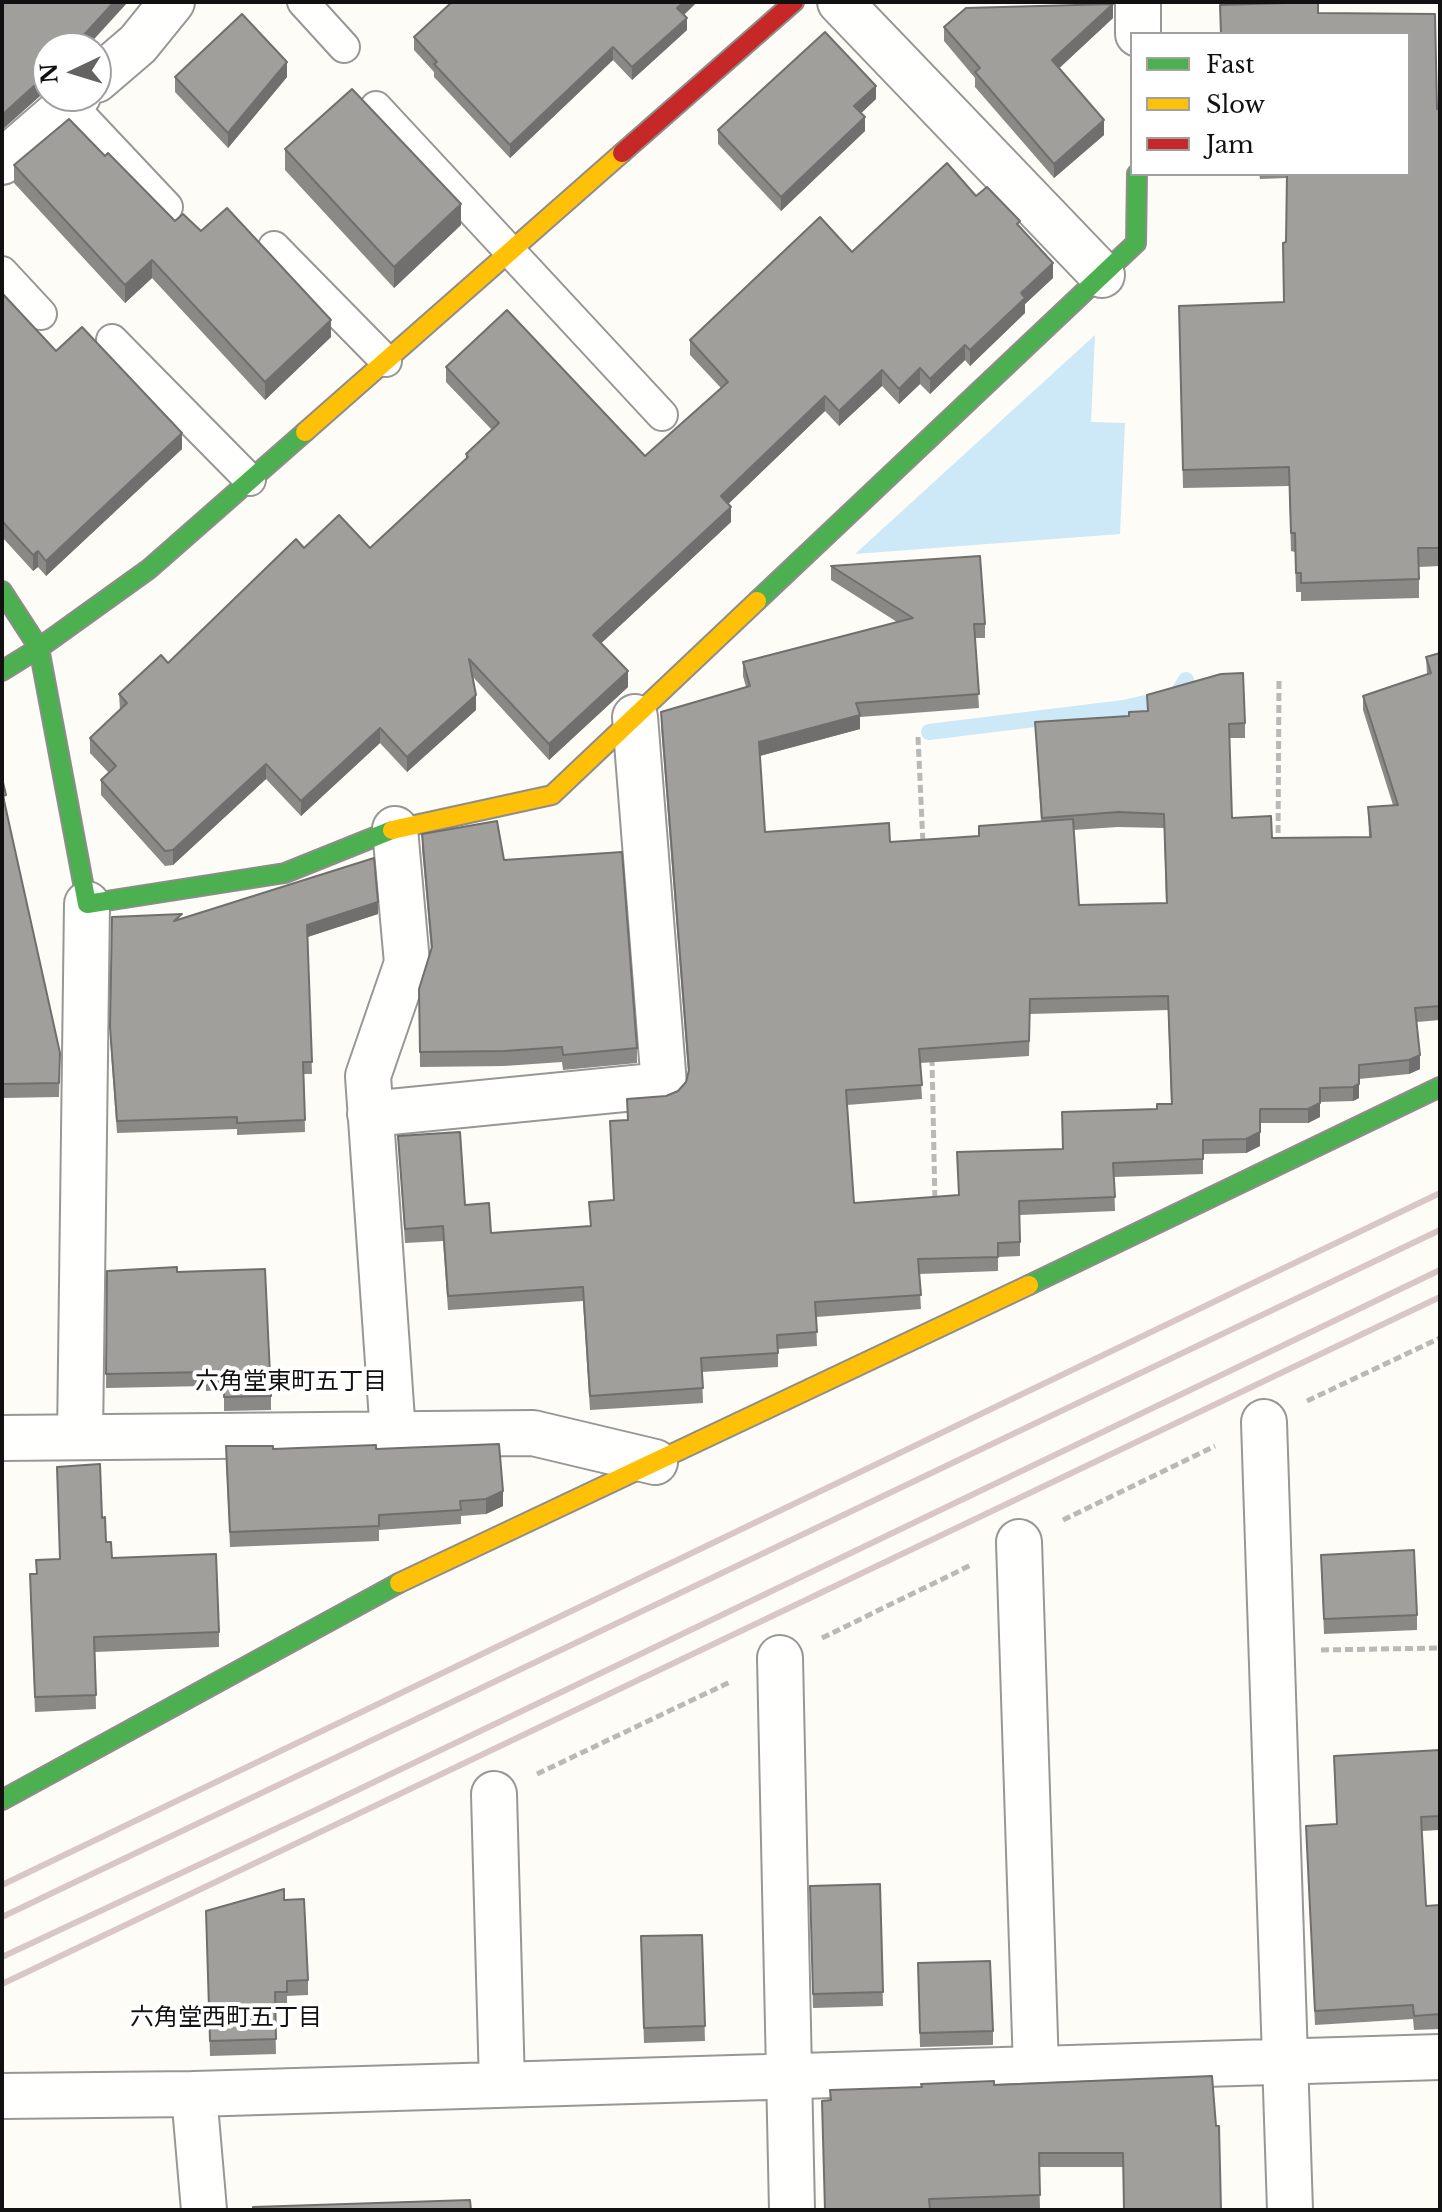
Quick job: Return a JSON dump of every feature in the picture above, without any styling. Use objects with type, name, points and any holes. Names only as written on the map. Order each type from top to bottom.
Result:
[{"type":"street","points":[[112,66],[138,44],[172,2]]},
{"type":"street","points":[[2,671],[149,569],[794,2]]},
{"type":"street","points":[[840,2],[1102,275]]},
{"type":"street","points":[[1138,2],[1138,32]]},
{"type":"street","points":[[2,162],[59,112]]},
{"type":"street","points":[[87,904],[285,873],[395,829],[552,795],[1136,243],[1137,176]]},
{"type":"street","points":[[2,591],[39,648],[87,904],[80,1437]]},
{"type":"street","points":[[370,1114],[664,1085],[635,717]]},
{"type":"street","points":[[393,1434],[368,1076],[407,963],[395,829]]},
{"type":"street","points":[[2,1800],[406,1579],[1275,1169],[1440,1087]]},
{"type":"street","points":[[1264,1422],[1290,2210]]},
{"type":"street","points":[[2,1438],[533,1433],[655,1462]]},
{"type":"street","points":[[1019,1542],[1036,2069]]},
{"type":"street","points":[[780,1658],[792,2210]]},
{"type":"street","points":[[494,1794],[502,2085]]},
{"type":"street","points":[[2,2096],[194,2094],[1440,2057]]},
{"type":"street","points":[[194,2094],[204,2210]]},
{"type":"lane","points":[[303,2],[344,47]]},
{"type":"lane","points":[[376,107],[662,415]]},
{"type":"lane","points":[[95,112],[167,207]]},
{"type":"lane","points":[[274,247],[386,361]]},
{"type":"lane","points":[[2,272],[41,314]]},
{"type":"lane","points":[[112,340],[250,480]]},
{"type":"path","points":[[1278,850],[1279,678]]},
{"type":"path","points":[[918,737],[923,849]]},
{"type":"path","points":[[932,1056],[935,1210]]},
{"type":"path","points":[[494,1794],[1440,1338]]},
{"type":"path","points":[[1271,1651],[1440,1648]]},
{"type":"water","points":[[1095,335],[1091,422],[1125,423],[1120,534],[855,554]]},
{"type":"building","points":[[2,2],[114,2],[87,32],[32,32],[32,88],[2,115]]},
{"type":"building","points":[[452,2],[684,2],[677,8],[687,18],[632,67],[613,47],[510,145],[434,64],[437,62],[414,37]]},
{"type":"building","points":[[1318,2],[1318,13],[1435,14],[1437,109],[1440,109],[1440,548],[1418,548],[1419,579],[1301,583],[1301,573],[1296,573],[1295,533],[1291,533],[1289,467],[1183,470],[1179,306],[1284,302],[1287,176],[1410,176],[1410,32],[1221,32],[1220,5]]},
{"type":"building","points":[[1113,4],[1052,60],[1104,120],[1054,164],[975,72],[980,68],[944,27],[966,8]]},
{"type":"building","points":[[242,14],[287,62],[228,133],[175,77]]},
{"type":"building","points":[[825,32],[876,86],[854,106],[865,117],[781,197],[718,130]]},
{"type":"building","points":[[352,89],[461,204],[394,267],[285,149]]},
{"type":"building","points":[[69,119],[105,156],[108,153],[175,221],[183,214],[201,231],[227,208],[331,320],[265,382],[152,260],[125,285],[14,165]]},
{"type":"building","points":[[947,163],[976,196],[987,187],[1020,221],[1017,224],[1053,263],[1021,293],[1025,298],[970,350],[965,345],[930,379],[920,368],[899,389],[882,370],[839,411],[825,396],[721,496],[731,507],[593,635],[628,671],[549,744],[469,659],[476,695],[407,757],[380,728],[301,801],[266,764],[173,850],[165,851],[101,780],[116,766],[90,738],[127,703],[119,694],[161,655],[168,663],[296,539],[304,548],[339,515],[370,548],[468,457],[466,454],[499,423],[446,367],[507,310],[645,456],[728,382],[690,340],[820,217],[852,252]]},
{"type":"building","points":[[2,293],[56,351],[82,327],[182,433],[46,561],[38,551],[33,555],[2,521]]},
{"type":"building","points":[[980,556],[985,624],[974,624],[979,694],[856,703],[860,715],[759,742],[765,832],[889,823],[890,842],[979,836],[979,826],[1073,819],[1079,905],[1167,903],[1164,814],[1118,812],[1042,818],[1035,722],[1129,716],[1129,712],[1148,711],[1147,695],[1221,674],[1243,673],[1245,723],[1229,724],[1232,818],[1271,816],[1272,838],[1371,837],[1368,807],[1398,805],[1363,696],[1431,673],[1426,657],[1440,653],[1440,1006],[1415,1008],[1420,1055],[1409,1060],[1359,1065],[1359,1084],[1320,1088],[1320,1103],[1308,1109],[1260,1109],[1260,1132],[1246,1139],[1203,1140],[1203,1159],[1113,1163],[1115,1197],[1019,1201],[1020,1242],[998,1243],[998,1257],[918,1259],[921,1295],[815,1302],[817,1332],[777,1335],[778,1353],[701,1358],[703,1388],[590,1396],[583,1287],[448,1296],[443,1226],[405,1229],[398,1136],[460,1132],[465,1205],[489,1203],[491,1233],[591,1226],[589,1202],[614,1200],[610,1121],[628,1120],[627,1099],[666,1096],[678,1091],[686,1082],[689,1070],[661,712],[750,686],[743,662],[913,618],[831,566]],"holes":[[[1168,996],[1172,1104],[1157,1104],[1157,1109],[1062,1112],[1063,1149],[957,1152],[959,1195],[854,1203],[846,1090],[922,1085],[919,1049],[1029,1041],[1030,999]]]},
{"type":"building","points":[[2,778],[6,795],[3,796],[60,1053],[59,1083],[2,1084]]},
{"type":"building","points":[[497,821],[504,860],[622,852],[637,1048],[563,1055],[562,1047],[420,1052],[419,989],[432,947],[422,834]]},
{"type":"building","points":[[374,858],[378,902],[307,925],[312,1062],[303,1062],[305,1120],[237,1123],[237,1117],[117,1121],[110,1027],[112,917],[182,914],[174,921]]},
{"type":"building","points":[[177,1267],[177,1272],[265,1269],[271,1396],[224,1397],[224,1376],[206,1377],[206,1372],[106,1374],[107,1271]]},
{"type":"building","points":[[499,1444],[503,1491],[486,1499],[460,1501],[461,1510],[379,1515],[379,1526],[230,1532],[226,1446],[273,1446],[273,1449],[376,1445],[376,1449]]},
{"type":"building","points":[[100,1464],[102,1518],[105,1517],[106,1542],[111,1542],[112,1558],[216,1554],[219,1632],[94,1637],[96,1695],[35,1697],[30,1574],[37,1574],[36,1560],[60,1559],[57,1467]]},
{"type":"building","points":[[1414,1550],[1417,1615],[1324,1619],[1321,1555]]},
{"type":"building","points":[[1440,1750],[1440,1816],[1421,1817],[1426,1906],[1440,1905],[1440,2014],[1414,2016],[1413,2005],[1315,2011],[1306,1826],[1337,1824],[1334,1756]]},
{"type":"building","points":[[880,1884],[883,1992],[813,1994],[810,1886]]},
{"type":"building","points":[[284,1889],[284,1900],[304,1899],[308,1980],[287,1981],[287,1992],[275,1992],[276,2039],[210,2041],[206,1911]]},
{"type":"building","points":[[702,1935],[705,2026],[644,2028],[641,1936]]},
{"type":"building","points":[[990,1961],[993,2031],[920,2033],[918,1963]]},
{"type":"building","points":[[1212,2076],[1216,2126],[1219,2126],[1221,2210],[1124,2210],[1123,2153],[1039,2153],[1040,2195],[929,2199],[930,2210],[825,2210],[822,2101],[831,2100],[830,2090],[994,2081],[994,2085]]},
{"type":"building","points":[[470,2200],[471,2210],[253,2210],[253,2207]]},
{"type":"waterway","points":[[929,732],[1124,708],[1176,696],[1186,680]]},
{"type":"railway","points":[[2,1885],[1440,1193]]},
{"type":"railway","points":[[2,1917],[1440,1230]]},
{"type":"railway","points":[[2,1957],[318,1809],[1440,1270]]},
{"type":"railway","points":[[2,1984],[1440,1297]]},
{"type":"traffic: fast","points":[[757,601],[1136,243],[1137,176]]},
{"type":"traffic: fast","points":[[2,671],[149,569],[305,432]]},
{"type":"traffic: fast","points":[[2,591],[39,648],[87,904],[285,873],[392,830]]},
{"type":"traffic: fast","points":[[1029,1285],[1440,1087]]},
{"type":"traffic: fast","points":[[2,1800],[399,1583]]},
{"type":"traffic: slow","points":[[305,432],[622,153]]},
{"type":"traffic: slow","points":[[392,830],[552,795],[757,601]]},
{"type":"traffic: slow","points":[[399,1583],[1029,1285]]},
{"type":"traffic: jam","points":[[622,153],[794,2]]},
{"type":"district","name":"六角堂東町五丁目","points":[[291,1382]]},
{"type":"district","name":"六角堂西町五丁目","points":[[226,2018]]}]
